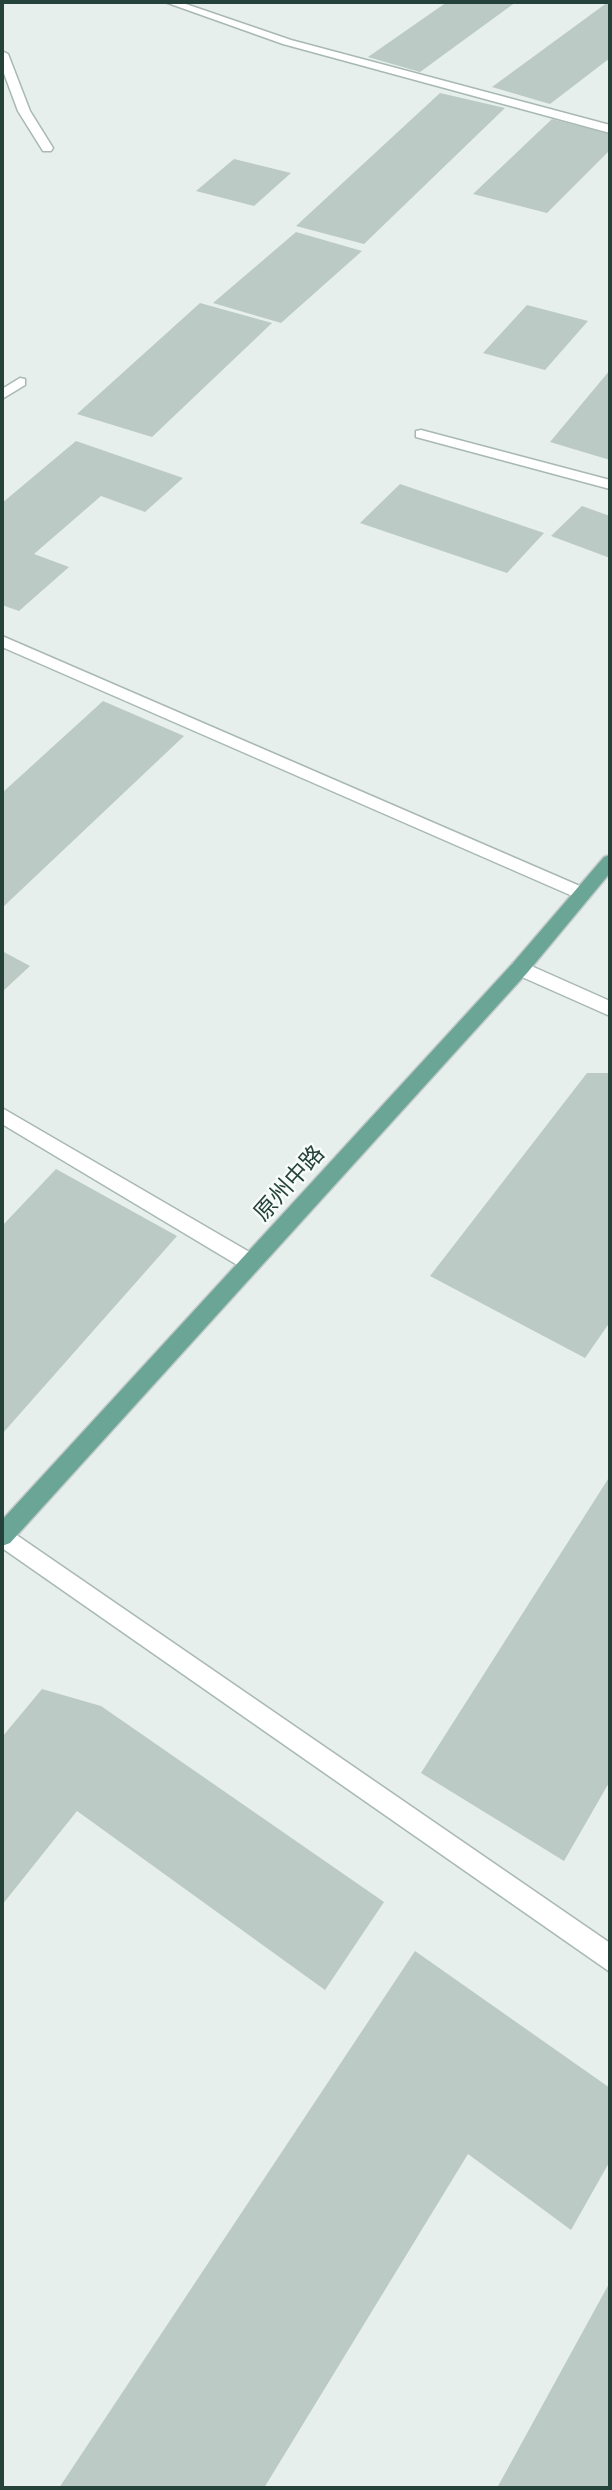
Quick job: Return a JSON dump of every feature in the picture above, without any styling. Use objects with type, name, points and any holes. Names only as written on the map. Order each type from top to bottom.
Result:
[{"type":"main road","name":"原州中路","points":[[2,1536],[520,968],[610,861]]},
{"type":"street","points":[[170,2],[287,42],[610,129]]},
{"type":"street","points":[[2,54],[24,111],[47,148]]},
{"type":"street","points":[[2,395],[20,382]]},
{"type":"street","points":[[421,434],[610,485]]},
{"type":"street","points":[[2,641],[583,894]]},
{"type":"street","points":[[520,968],[610,1009]]},
{"type":"street","points":[[2,1115],[251,1263]]},
{"type":"street","points":[[2,1536],[610,1959]]},
{"type":"building","points":[[447,2],[516,2],[420,72],[368,57]]},
{"type":"building","points":[[608,2],[610,58],[550,104],[492,87]]},
{"type":"building","points":[[440,93],[505,108],[364,244],[296,226]]},
{"type":"building","points":[[552,119],[610,134],[610,150],[547,213],[473,194]]},
{"type":"building","points":[[234,159],[291,173],[254,206],[196,191]]},
{"type":"building","points":[[296,232],[362,251],[281,323],[213,303]]},
{"type":"building","points":[[200,303],[272,323],[152,437],[77,414]]},
{"type":"building","points":[[527,305],[588,321],[545,370],[483,353]]},
{"type":"building","points":[[610,370],[610,460],[550,442]]},
{"type":"building","points":[[76,441],[183,478],[145,512],[101,496],[34,554],[69,567],[19,611],[2,605],[2,503]]},
{"type":"building","points":[[400,484],[544,533],[507,573],[360,523]]},
{"type":"building","points":[[582,506],[610,516],[610,558],[551,536]]},
{"type":"building","points":[[103,701],[184,736],[2,908],[2,793]]},
{"type":"building","points":[[2,951],[30,966],[2,992]]},
{"type":"building","points":[[587,1073],[610,1073],[610,1322],[585,1358],[430,1276]]},
{"type":"building","points":[[56,1169],[177,1236],[2,1434],[2,1226]]},
{"type":"building","points":[[610,1476],[610,1781],[564,1861],[421,1773]]},
{"type":"building","points":[[42,1689],[101,1706],[384,1902],[325,1990],[77,1811],[2,1905],[2,1737]]},
{"type":"building","points":[[415,1951],[610,2088],[610,2161],[571,2230],[468,2154],[264,2488],[59,2488]]},
{"type":"building","points":[[610,2282],[610,2488],[497,2488]]}]
